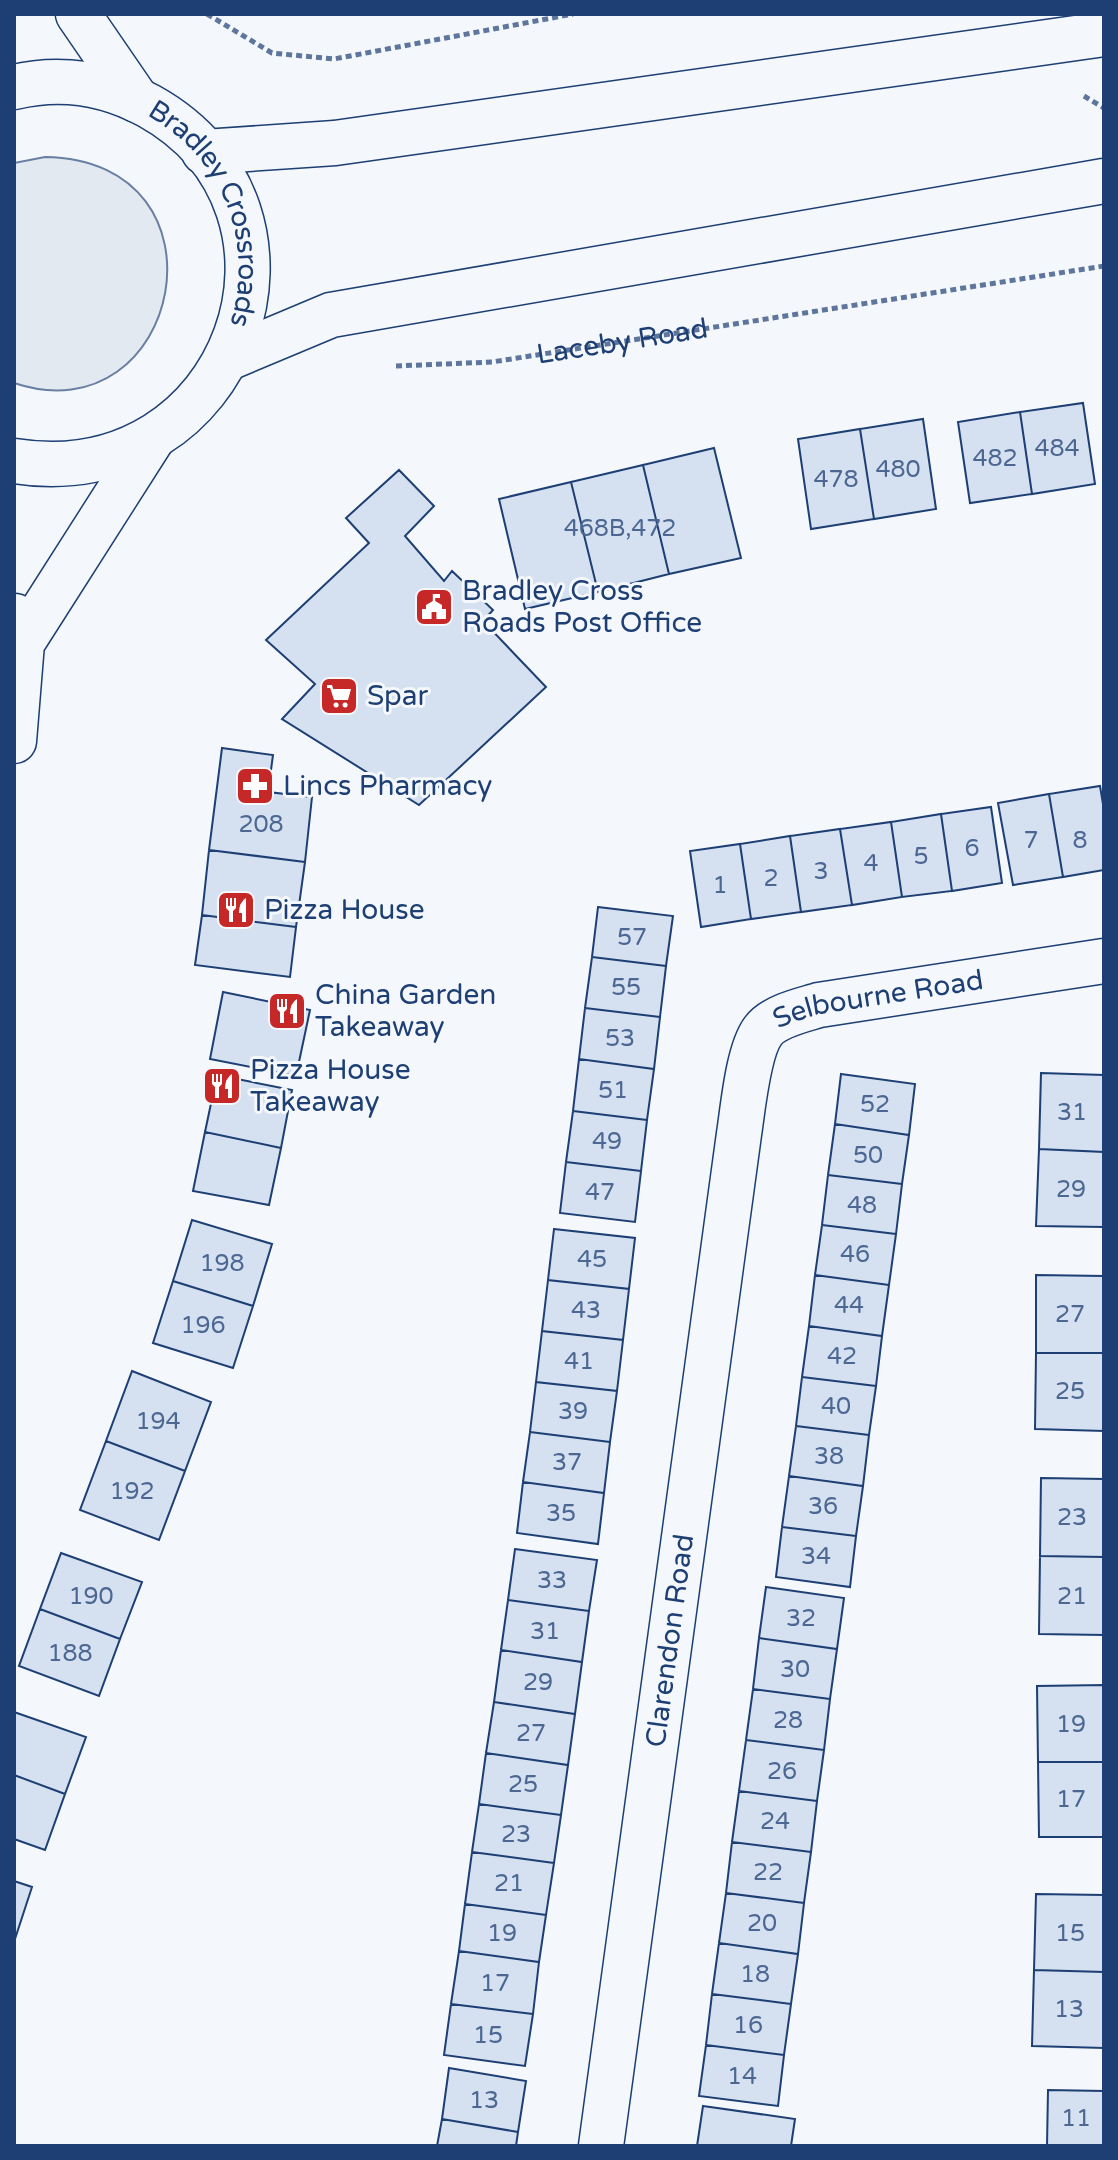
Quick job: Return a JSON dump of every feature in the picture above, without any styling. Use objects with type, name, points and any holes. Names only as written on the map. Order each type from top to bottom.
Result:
[{"type":"main road","points":[[78,14],[137,100]]},
{"type":"main road","points":[[204,152],[351,141],[1104,34]]},
{"type":"main road","name":"Bradley Crossroads","points":[[14,87],[34,82],[69,82],[104,87],[161,113],[204,152],[223,180],[236,210],[245,248],[247,286],[240,324],[226,359],[195,404],[152,439],[117,455],[79,464],[14,461]]},
{"type":"main road","points":[[226,359],[331,315],[1104,181]]},
{"type":"main road","points":[[14,741],[18,628],[152,439]]},
{"type":"main road","name":"Selbourne Road","points":[[739,1134],[748,1073],[764,1030],[790,1014],[819,1005],[1104,961]]},
{"type":"main road","name":"Clarendon Road","points":[[601,2146],[739,1134]]},
{"type":"path","points":[[207,14],[272,53],[334,59],[573,14]]},
{"type":"path","name":"Laceby Road","points":[[383,367],[492,362],[1104,266]]},
{"type":"shaded area","points":[[45,157],[106,170],[146,201],[165,245],[165,292],[149,337],[117,372],[72,389],[14,383],[14,163]]},
{"type":"building","points":[[1083,403],[1095,484],[1032,494],[1020,412]]},
{"type":"building","points":[[1020,412],[1032,494],[970,503],[958,422]]},
{"type":"building","points":[[923,419],[936,509],[874,519],[860,429]]},
{"type":"building","points":[[860,429],[874,519],[811,529],[798,439]]},
{"type":"building","points":[[714,448],[741,558],[669,574],[643,465]]},
{"type":"building","points":[[643,465],[669,574],[598,592],[571,482]]},
{"type":"building","points":[[399,470],[434,506],[405,536],[444,581],[452,571],[493,610],[483,621],[546,687],[419,805],[282,719],[315,684],[266,640],[369,543],[346,518]]},
{"type":"building","points":[[571,482],[598,592],[525,609],[499,499]]},
{"type":"building","points":[[222,748],[273,755],[268,792],[312,797],[305,862],[209,850]]},
{"type":"building","points":[[1100,786],[1104,810],[1104,870],[1063,877],[1049,794]]},
{"type":"building","points":[[1049,794],[1063,877],[1013,885],[998,803]]},
{"type":"building","points":[[991,807],[1002,883],[952,891],[941,814]]},
{"type":"building","points":[[941,814],[952,891],[902,897],[891,822]]},
{"type":"building","points":[[891,822],[902,897],[852,905],[840,829]]},
{"type":"building","points":[[840,829],[852,905],[801,912],[790,836]]},
{"type":"building","points":[[790,836],[801,912],[751,919],[740,844]]},
{"type":"building","points":[[740,844],[751,919],[701,927],[690,851]]},
{"type":"building","points":[[209,850],[305,862],[296,927],[202,915]]},
{"type":"building","points":[[598,907],[673,916],[666,966],[592,957]]},
{"type":"building","points":[[202,915],[296,927],[290,977],[195,965]]},
{"type":"building","points":[[592,957],[666,966],[660,1017],[585,1008]]},
{"type":"building","points":[[223,992],[310,1010],[296,1076],[210,1059]]},
{"type":"building","points":[[585,1008],[660,1017],[654,1069],[579,1059]]},
{"type":"building","points":[[579,1059],[654,1069],[647,1120],[573,1111]]},
{"type":"building","points":[[1041,1073],[1104,1075],[1104,1152],[1039,1149]]},
{"type":"building","points":[[841,1074],[915,1084],[909,1135],[835,1124]]},
{"type":"building","points":[[217,1075],[292,1090],[281,1148],[205,1132]]},
{"type":"building","points":[[573,1111],[647,1120],[641,1171],[566,1162]]},
{"type":"building","points":[[835,1124],[909,1135],[902,1184],[828,1175]]},
{"type":"building","points":[[205,1132],[281,1148],[269,1205],[193,1191]]},
{"type":"building","points":[[1039,1149],[1104,1152],[1104,1227],[1036,1226]]},
{"type":"building","points":[[566,1162],[641,1171],[635,1222],[560,1213]]},
{"type":"building","points":[[828,1175],[902,1184],[896,1234],[822,1225]]},
{"type":"building","points":[[192,1220],[272,1244],[253,1306],[173,1281]]},
{"type":"building","points":[[822,1225],[896,1234],[889,1285],[815,1275]]},
{"type":"building","points":[[554,1229],[635,1238],[629,1289],[548,1280]]},
{"type":"building","points":[[815,1275],[889,1285],[882,1336],[809,1326]]},
{"type":"building","points":[[1036,1275],[1104,1276],[1104,1353],[1036,1353]]},
{"type":"building","points":[[548,1280],[629,1289],[623,1340],[542,1331]]},
{"type":"building","points":[[173,1281],[253,1306],[233,1368],[153,1343]]},
{"type":"building","points":[[809,1326],[882,1336],[876,1386],[802,1377]]},
{"type":"building","points":[[542,1331],[623,1340],[617,1391],[536,1382]]},
{"type":"building","points":[[1036,1353],[1104,1353],[1104,1431],[1035,1429]]},
{"type":"building","points":[[132,1371],[211,1402],[185,1471],[106,1441]]},
{"type":"building","points":[[802,1377],[876,1386],[869,1435],[796,1426]]},
{"type":"building","points":[[536,1382],[617,1391],[610,1442],[530,1432]]},
{"type":"building","points":[[796,1426],[869,1435],[863,1486],[789,1476]]},
{"type":"building","points":[[530,1432],[610,1442],[604,1493],[523,1482]]},
{"type":"building","points":[[106,1441],[185,1471],[159,1540],[80,1510]]},
{"type":"building","points":[[789,1476],[863,1486],[856,1536],[782,1527]]},
{"type":"building","points":[[1041,1478],[1104,1479],[1104,1557],[1040,1556]]},
{"type":"building","points":[[523,1482],[604,1493],[598,1544],[517,1533]]},
{"type":"building","points":[[782,1527],[856,1536],[850,1587],[776,1577]]},
{"type":"building","points":[[515,1549],[597,1560],[589,1611],[508,1600]]},
{"type":"building","points":[[61,1553],[142,1582],[120,1639],[40,1609]]},
{"type":"building","points":[[1040,1556],[1104,1557],[1104,1635],[1039,1634]]},
{"type":"building","points":[[766,1587],[844,1598],[837,1649],[759,1638]]},
{"type":"building","points":[[508,1600],[589,1611],[582,1662],[501,1650]]},
{"type":"building","points":[[40,1609],[120,1639],[99,1696],[19,1666]]},
{"type":"building","points":[[759,1638],[837,1649],[830,1699],[753,1689]]},
{"type":"building","points":[[501,1650],[582,1662],[575,1714],[494,1702]]},
{"type":"building","points":[[1104,1685],[1104,1762],[1038,1762],[1037,1686]]},
{"type":"building","points":[[753,1689],[830,1699],[824,1750],[746,1740]]},
{"type":"building","points":[[494,1702],[575,1714],[568,1765],[486,1753]]},
{"type":"building","points":[[14,1712],[86,1737],[65,1794],[14,1775]]},
{"type":"building","points":[[746,1740],[824,1750],[817,1801],[739,1791]]},
{"type":"building","points":[[486,1753],[568,1765],[561,1815],[479,1804]]},
{"type":"building","points":[[1038,1762],[1104,1762],[1104,1837],[1039,1837]]},
{"type":"building","points":[[14,1775],[65,1794],[45,1850],[14,1839]]},
{"type":"building","points":[[739,1791],[817,1801],[811,1852],[732,1842]]},
{"type":"building","points":[[479,1804],[561,1815],[554,1863],[472,1852]]},
{"type":"building","points":[[732,1842],[811,1852],[804,1903],[726,1893]]},
{"type":"building","points":[[472,1852],[554,1863],[546,1915],[465,1904]]},
{"type":"building","points":[[14,1881],[32,1887],[14,1942]]},
{"type":"building","points":[[726,1893],[804,1903],[798,1954],[719,1943]]},
{"type":"building","points":[[1036,1894],[1104,1895],[1104,1972],[1034,1970]]},
{"type":"building","points":[[465,1904],[546,1915],[539,1962],[459,1951]]},
{"type":"building","points":[[719,1943],[798,1954],[791,2004],[712,1994]]},
{"type":"building","points":[[459,1951],[539,1962],[533,2014],[451,2004]]},
{"type":"building","points":[[1034,1970],[1104,1972],[1104,2048],[1032,2046]]},
{"type":"building","points":[[712,1994],[791,2004],[784,2055],[706,2045]]},
{"type":"building","points":[[451,2004],[533,2014],[525,2066],[444,2055]]},
{"type":"building","points":[[706,2045],[784,2055],[778,2106],[699,2096]]},
{"type":"building","points":[[449,2068],[526,2081],[518,2132],[442,2119]]},
{"type":"building","points":[[1048,2090],[1104,2091],[1104,2146],[1047,2146]]},
{"type":"building","points":[[703,2106],[795,2119],[791,2146],[697,2146]]},
{"type":"building","points":[[442,2119],[518,2132],[516,2146],[437,2146]]},
{"type":"place","name":"Bradley Cross Roads Post Office","points":[[434,607]]},
{"type":"place","name":"Spar","points":[[339,696]]},
{"type":"place","name":"Lincs Pharmacy","points":[[255,786]]},
{"type":"place","name":"Pizza House","points":[[236,910]]},
{"type":"place","name":"China Garden Takeaway","points":[[287,1011]]},
{"type":"place","name":"Pizza House Takeaway","points":[[222,1086]]}]
